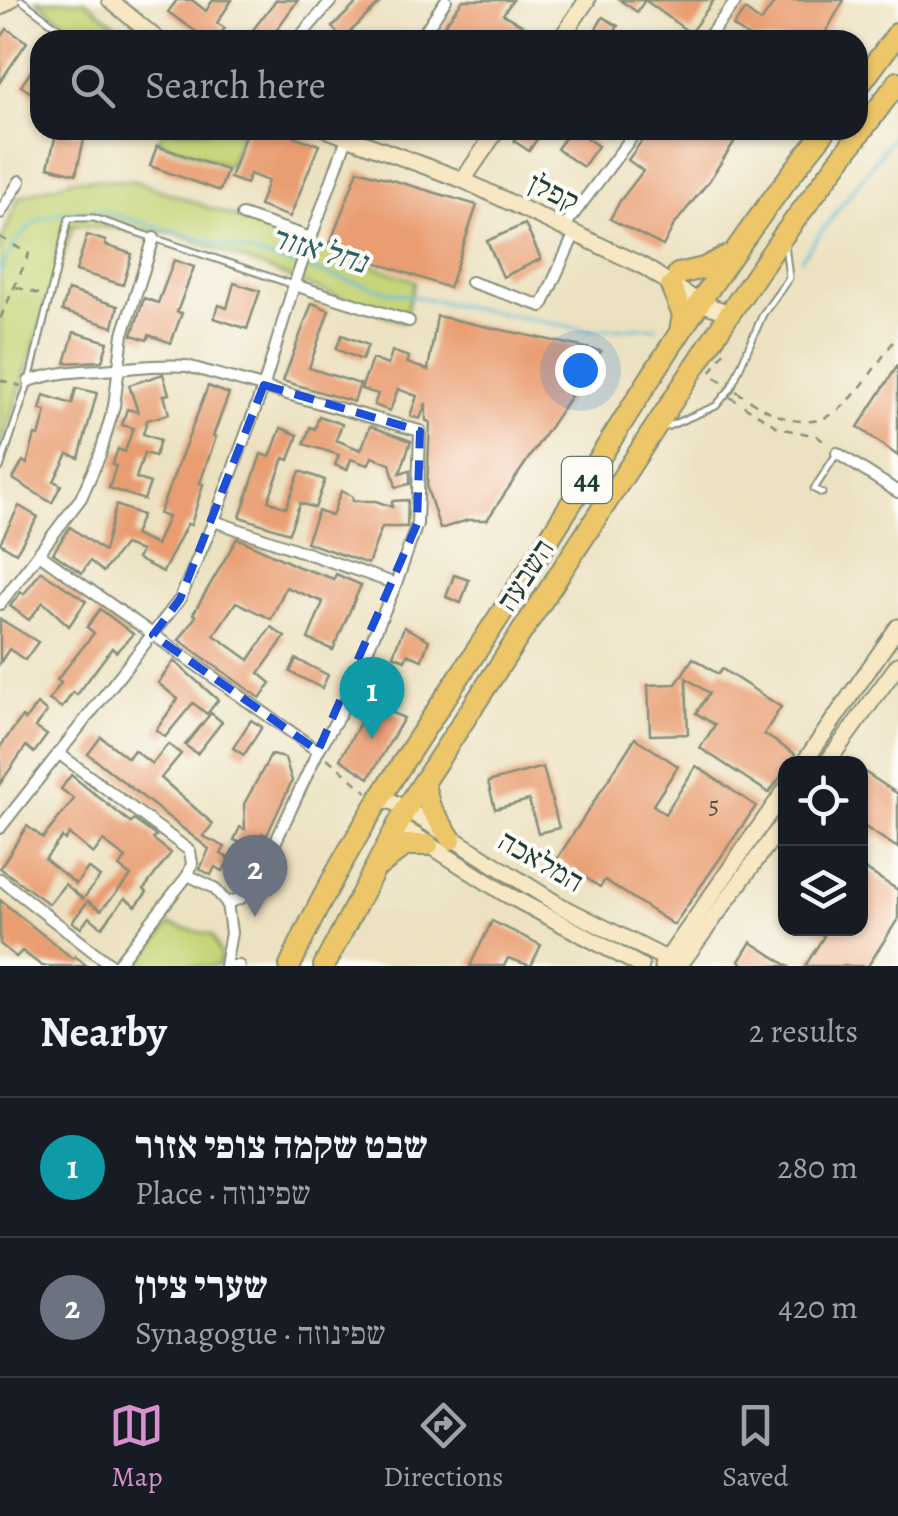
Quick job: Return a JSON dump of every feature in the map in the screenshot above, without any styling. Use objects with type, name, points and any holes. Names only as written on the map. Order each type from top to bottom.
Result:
[{"type":"highway","points":[[868,75],[898,33]]},
{"type":"highway","points":[[868,77],[898,42]]},
{"type":"highway","name":"השבעה","points":[[868,122],[898,82]]},
{"type":"highway","name":"השבעה","points":[[290,966],[318,903],[389,806],[440,726],[473,657],[704,296],[818,140]]},
{"type":"highway","name":"השבעה","points":[[324,966],[370,873],[389,806],[424,785],[730,312],[855,140]]},
{"type":"highway","points":[[678,337],[683,315],[674,280],[737,249]]},
{"type":"highway","points":[[424,785],[430,807],[452,839]]},
{"type":"highway","points":[[370,873],[406,845],[428,845]]},
{"type":"street","points":[[0,7],[10,0]]},
{"type":"street","points":[[110,0],[143,30]]},
{"type":"street","points":[[306,30],[332,0]]},
{"type":"street","points":[[426,30],[446,0]]},
{"type":"street","points":[[567,30],[587,0]]},
{"type":"street","points":[[714,30],[737,0]]},
{"type":"street","points":[[0,828],[180,599],[214,521],[264,385],[295,282],[346,140]]},
{"type":"street","name":"קפלן","points":[[353,140],[463,180],[674,280],[730,312]]},
{"type":"street","points":[[463,180],[490,140]]},
{"type":"street","points":[[470,282],[542,306],[570,230],[630,140]]},
{"type":"street","points":[[0,213],[20,181]]},
{"type":"street","points":[[242,214],[311,238]]},
{"type":"street","points":[[0,604],[81,498],[100,455],[114,406],[123,334],[154,238]]},
{"type":"street","points":[[295,282],[410,321]]},
{"type":"street","points":[[28,385],[60,371],[118,369],[152,363],[186,366],[420,431],[417,524],[396,584],[340,714],[318,751],[256,884],[241,898],[227,903]]},
{"type":"street","points":[[837,453],[898,492]]},
{"type":"street","points":[[214,521],[396,584]]},
{"type":"street","points":[[39,554],[318,751]]},
{"type":"street","points":[[809,756],[898,627]]},
{"type":"street","points":[[832,756],[898,665]]},
{"type":"street","points":[[0,879],[114,966],[188,875],[192,864],[190,851],[58,754]]},
{"type":"street","points":[[673,964],[690,926],[778,800]]},
{"type":"street","name":"המלאכה","points":[[389,806],[452,839],[559,905],[673,964]]},
{"type":"street","name":"המלאכה","points":[[389,806],[428,845],[549,919],[626,962],[641,966]]},
{"type":"street","points":[[673,964],[695,943],[778,830]]},
{"type":"street","points":[[188,875],[214,888],[227,903],[231,934],[225,966],[239,966]]},
{"type":"street","points":[[646,949],[690,926]]},
{"type":"street","points":[[695,943],[697,966]]},
{"type":"lane","points":[[21,0],[62,30]]},
{"type":"lane","points":[[0,468],[28,385],[69,218],[94,218],[295,282]]},
{"type":"lane","points":[[652,434],[716,406],[728,390],[763,314],[789,278],[783,236]]},
{"type":"lane","points":[[822,493],[814,488],[837,453]]},
{"type":"path","points":[[0,237],[29,254],[0,320]]},
{"type":"path","points":[[14,287],[50,298]]},
{"type":"path","points":[[728,390],[782,418],[802,424],[818,421],[838,411],[856,392],[898,335]]},
{"type":"path","points":[[724,352],[710,374],[778,428],[817,436],[837,453]]},
{"type":"path","points":[[0,380],[28,385]]},
{"type":"path","points":[[318,751],[389,806]]},
{"type":"highlighted area","points":[[264,385],[420,431],[417,524],[318,751],[153,635],[180,599]]},
{"type":"green space","points":[[37,0],[85,0],[122,30],[74,30]]},
{"type":"green space","points":[[159,140],[238,140],[229,166]]},
{"type":"green space","points":[[74,179],[135,181],[415,281],[403,322],[175,233],[73,225],[0,450],[0,244],[19,197]]},
{"type":"green space","points":[[170,925],[212,935],[221,955],[218,966],[137,966]]},
{"type":"building","points":[[177,0],[192,0],[206,11],[213,0],[232,0],[217,23],[224,30],[194,30],[168,12]]},
{"type":"building","points":[[276,0],[298,0],[276,30],[253,30]]},
{"type":"building","points":[[360,0],[383,0],[352,30],[332,27]]},
{"type":"building","points":[[463,0],[513,0],[503,14],[530,30],[462,28],[440,30]]},
{"type":"building","points":[[620,0],[645,0],[637,12]]},
{"type":"building","points":[[645,0],[714,0],[692,30],[686,30]]},
{"type":"building","points":[[776,0],[844,0],[827,30],[739,30],[733,26],[745,10],[761,22]]},
{"type":"building","points":[[603,17],[618,26],[616,30],[595,30]]},
{"type":"building","points":[[7,29],[27,42],[0,82],[0,39]]},
{"type":"building","points":[[30,73],[30,92],[21,86]]},
{"type":"building","points":[[55,140],[84,140],[76,174],[48,167]]},
{"type":"building","points":[[243,140],[305,140],[319,145],[290,217],[259,206],[268,181],[250,174],[246,184],[230,178]]},
{"type":"building","points":[[515,140],[536,140],[529,151]]},
{"type":"building","points":[[563,140],[589,140],[598,146],[583,167],[557,149]]},
{"type":"building","points":[[642,140],[736,140],[663,246],[610,219],[643,171],[628,160]]},
{"type":"building","points":[[157,146],[227,170],[220,191],[150,166]]},
{"type":"building","points":[[358,170],[477,205],[449,288],[329,246]]},
{"type":"building","points":[[525,224],[541,259],[503,277],[487,241]]},
{"type":"building","points":[[87,235],[132,254],[123,285],[76,271]]},
{"type":"building","points":[[174,260],[194,267],[177,312],[182,313],[171,343],[149,335],[147,340],[132,335],[144,298],[158,303]]},
{"type":"building","points":[[234,283],[260,291],[247,329],[214,318],[219,305],[227,308]]},
{"type":"building","points":[[68,290],[118,306],[113,327],[62,311]]},
{"type":"building","points":[[312,303],[329,310],[309,368],[360,384],[354,402],[283,381]]},
{"type":"building","points":[[437,316],[601,351],[487,520],[468,520],[440,529],[427,488],[430,422],[426,421],[426,403],[420,419],[410,416],[417,396],[398,389],[390,411],[374,405],[378,394],[361,389],[372,359],[388,365],[392,351],[409,357],[407,363],[428,370]]},
{"type":"building","points":[[74,332],[108,342],[102,361],[65,363]]},
{"type":"building","points":[[342,335],[368,345],[362,360],[336,349]]},
{"type":"building","points":[[898,365],[898,456],[858,427]]},
{"type":"building","points":[[163,374],[169,414],[147,420],[143,434],[160,440],[155,456],[144,453],[136,478],[150,483],[144,500],[109,488],[116,466],[112,465],[118,449],[125,452],[133,428],[122,425],[127,409],[138,412],[129,385]]},
{"type":"building","points":[[208,386],[229,394],[213,436],[216,437],[191,525],[187,524],[163,572],[137,559],[141,551],[124,545],[103,572],[90,561],[82,573],[53,553],[70,527],[104,551],[116,505],[142,515],[134,535],[156,545],[168,517],[159,514]]},
{"type":"building","points":[[76,388],[97,393],[79,458],[68,454],[54,481],[61,485],[52,503],[13,479],[23,461],[27,464],[35,435],[39,436],[46,411],[40,410],[44,395],[72,404]]},
{"type":"building","points":[[319,416],[342,424],[336,440],[361,450],[370,426],[411,441],[400,473],[410,470],[410,484],[396,487],[390,464],[372,457],[368,465],[351,459],[347,470],[335,465],[339,455],[304,444]]},
{"type":"building","points":[[281,428],[298,435],[289,460],[284,458],[268,501],[286,508],[300,471],[325,480],[315,508],[300,503],[289,533],[240,517],[261,454],[270,457]]},
{"type":"building","points":[[341,491],[352,496],[353,501],[376,501],[392,507],[392,501],[408,500],[407,527],[382,527],[368,564],[306,542],[318,511],[332,516]]},
{"type":"building","points":[[19,506],[38,517],[16,553],[0,543]]},
{"type":"building","points":[[237,538],[299,567],[334,579],[336,574],[361,585],[333,650],[308,639],[323,602],[286,587],[271,619],[236,602],[214,635],[249,660],[271,627],[285,637],[259,673],[271,683],[260,698],[179,640]]},
{"type":"building","points":[[41,571],[86,601],[69,626],[43,602],[29,620],[10,606]]},
{"type":"building","points":[[454,575],[469,580],[461,603],[446,597]]},
{"type":"building","points":[[100,609],[133,634],[116,652],[112,648],[77,695],[73,692],[62,708],[49,700],[61,683],[57,680],[94,633],[87,627]]},
{"type":"building","points":[[0,619],[38,642],[25,660],[9,649],[0,663]]},
{"type":"building","points":[[404,627],[429,640],[422,660],[407,654],[405,660],[393,655]]},
{"type":"building","points":[[693,658],[718,674],[722,669],[781,707],[764,734],[795,754],[778,756],[778,780],[769,793],[700,748],[715,725],[696,713],[709,693],[686,678],[688,734],[650,735],[648,685],[676,684]]},
{"type":"building","points":[[296,659],[328,675],[322,688],[290,672]]},
{"type":"building","points":[[174,661],[218,700],[207,714],[193,703],[165,737],[156,730],[178,699],[158,683]]},
{"type":"building","points":[[382,664],[393,669],[379,696],[369,691]]},
{"type":"building","points":[[371,703],[404,718],[369,778],[340,759]]},
{"type":"building","points":[[37,704],[47,712],[35,727],[47,735],[34,753],[26,746],[0,784],[0,747]]},
{"type":"building","points":[[211,713],[222,722],[197,754],[185,745]]},
{"type":"building","points":[[251,720],[262,727],[244,755],[233,748]]},
{"type":"building","points":[[101,737],[128,758],[134,750],[152,764],[168,744],[181,754],[161,778],[213,824],[203,836],[225,847],[221,854],[230,859],[223,871],[215,867],[211,875],[200,869],[209,849],[88,754]]},
{"type":"building","points":[[635,738],[678,766],[653,805],[665,814],[696,766],[756,806],[674,925],[605,880],[600,887],[557,859]]},
{"type":"building","points":[[271,755],[285,758],[292,781],[267,835],[262,833],[255,850],[234,840],[240,827],[245,829],[244,804]]},
{"type":"building","points":[[543,767],[559,828],[538,833],[529,800],[495,809],[488,782]]},
{"type":"building","points":[[868,774],[898,794],[898,848],[868,829]]},
{"type":"building","points":[[71,775],[131,823],[134,820],[156,836],[153,839],[171,853],[136,906],[125,898],[102,927],[89,917],[81,928],[72,922],[88,901],[101,910],[131,876],[119,867],[126,858],[103,841],[93,854],[69,834],[45,859],[76,884],[88,868],[100,877],[83,899],[65,884],[49,904],[0,868],[27,826],[43,838],[74,799],[61,789]]},
{"type":"building","points":[[868,871],[898,890],[898,919],[868,966],[805,966],[824,936],[868,936]]},
{"type":"building","points":[[0,900],[87,966],[42,966],[22,951],[16,957],[0,944]]},
{"type":"building","points":[[492,921],[541,945],[531,966],[508,958],[504,966],[470,966]]},
{"type":"building","points":[[751,942],[788,966],[747,966],[739,961]]},
{"type":"waterway","name":"נחל אזור","points":[[801,259],[898,130]]},
{"type":"waterway","name":"נחל אזור","points":[[0,273],[17,242],[36,222],[61,213],[97,210],[298,266]]},
{"type":"waterway","name":"נחל אזור","points":[[305,268],[390,292],[587,330],[657,327]]},
{"type":"place","name":"שבט שקמה צופי אזור","points":[[372,739]]},
{"type":"place","name":"שערי ציון","points":[[255,917]]}]
